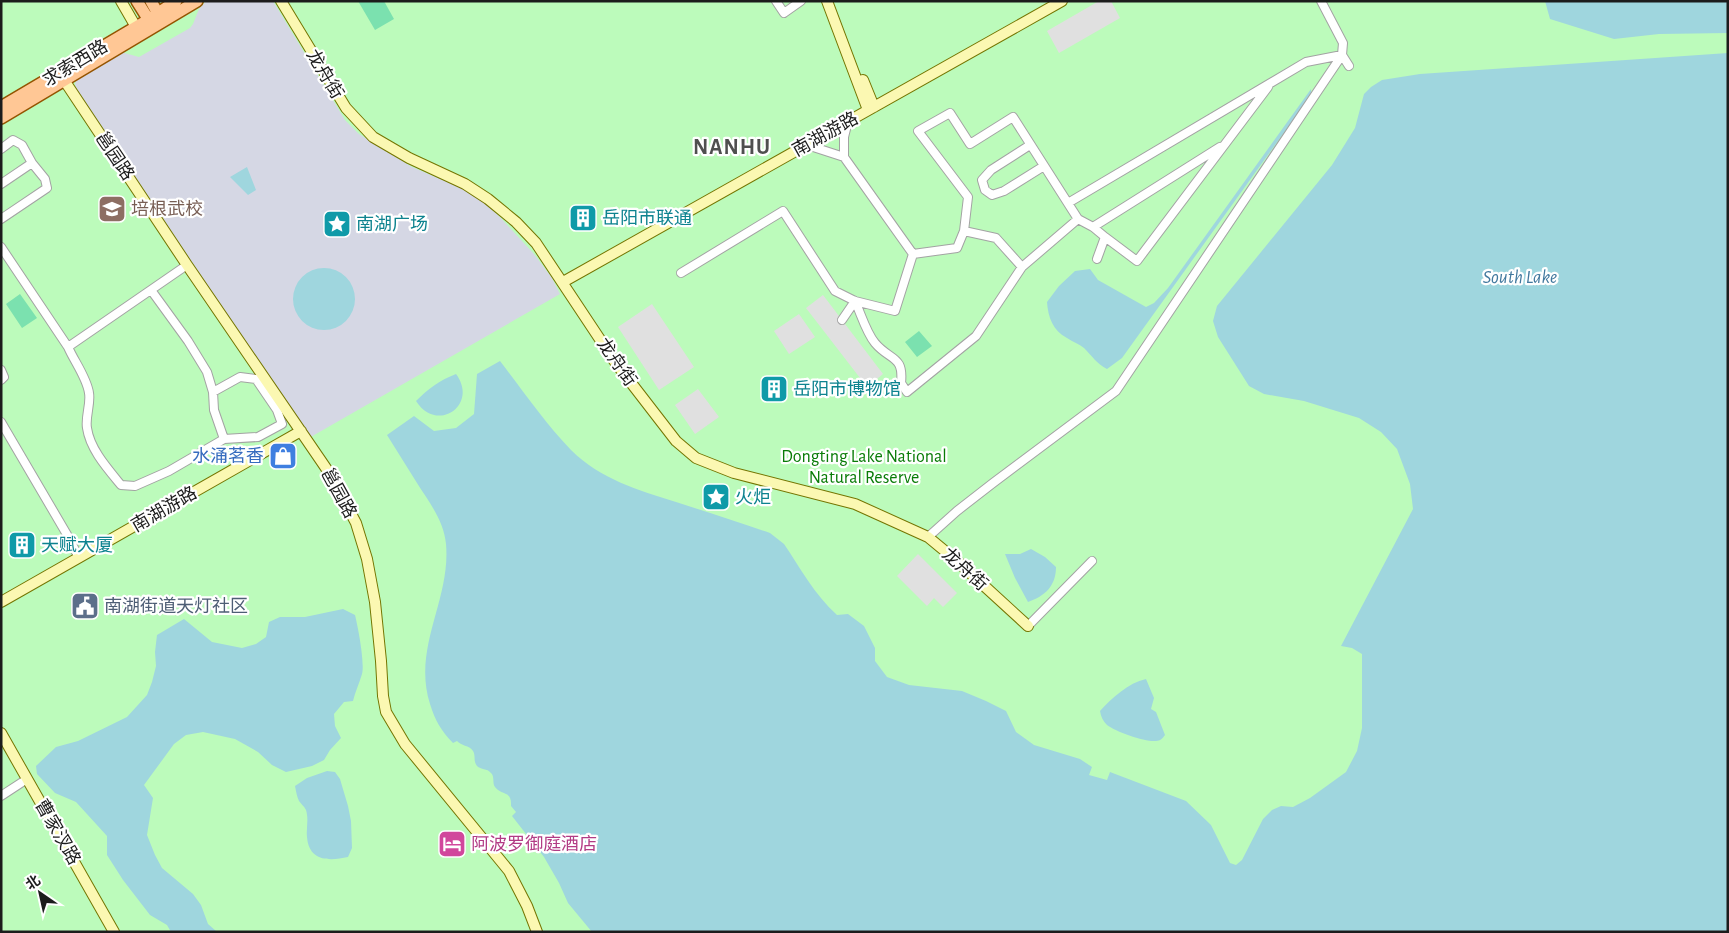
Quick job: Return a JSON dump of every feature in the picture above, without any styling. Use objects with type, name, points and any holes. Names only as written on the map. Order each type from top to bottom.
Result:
[{"type":"main road","points":[[137,1],[156,21]]},
{"type":"main road","points":[[151,1],[156,21]]},
{"type":"main road","points":[[156,21],[197,1]]},
{"type":"main road","points":[[156,21],[171,3]]},
{"type":"main road","name":"求索西路","points":[[1,107],[136,26],[156,21]]},
{"type":"main road","name":"求索西路","points":[[1,118],[156,21]]},
{"type":"street","points":[[121,1],[136,26]]},
{"type":"street","name":"龙舟街","points":[[281,1],[346,108],[373,137],[409,158],[465,184],[488,199],[516,222],[536,243],[615,362],[676,441],[696,458],[734,473],[855,504],[928,537],[1028,626]]},
{"type":"street","points":[[776,1],[784,13],[801,1]]},
{"type":"street","points":[[827,1],[870,109]]},
{"type":"street","points":[[833,1],[870,109]]},
{"type":"street","name":"南湖游路","points":[[563,282],[1062,1]]},
{"type":"street","points":[[1322,1],[1342,43],[1342,55],[1349,66]]},
{"type":"street","points":[[1068,203],[1306,62],[1342,55]]},
{"type":"street","points":[[928,537],[992,483],[1116,391],[1342,55]]},
{"type":"street","name":"邕园路","points":[[64,80],[187,265],[330,474],[356,523],[367,559],[375,602],[386,712],[405,744],[509,871],[527,906],[537,932]]},
{"type":"street","points":[[913,254],[957,248],[964,231],[968,197],[918,131],[950,113],[970,144],[1013,117],[1078,219],[1093,227],[1137,261],[1270,83]]},
{"type":"street","points":[[848,121],[844,137],[844,157],[913,254]]},
{"type":"street","points":[[1,149],[13,140],[22,145],[45,179],[47,188],[1,219]]},
{"type":"street","points":[[1093,227],[1224,144]]},
{"type":"street","points":[[807,145],[844,157]]},
{"type":"street","points":[[1030,145],[991,170],[982,180],[985,190],[992,195],[1004,191],[1044,166]]},
{"type":"street","points":[[1,184],[32,162]]},
{"type":"street","points":[[681,273],[783,211],[835,291],[855,301],[895,311],[913,254]]},
{"type":"street","points":[[855,301],[875,343],[896,360],[902,371],[901,383],[908,392],[976,336],[1022,267],[1078,219]]},
{"type":"street","points":[[964,231],[996,238],[1022,267]]},
{"type":"street","points":[[1097,259],[1105,237]]},
{"type":"street","points":[[1,247],[68,347],[74,362],[84,376],[90,392],[90,410],[86,426],[93,447],[120,485],[134,486],[169,472],[224,439],[258,437],[282,424],[277,410],[256,380],[240,378],[213,392]]},
{"type":"street","points":[[68,347],[187,265]]},
{"type":"street","points":[[150,290],[188,341],[207,372],[213,392],[214,410],[224,439]]},
{"type":"street","points":[[842,320],[855,301]]},
{"type":"street","points":[[1,370],[4,377],[1,380]]},
{"type":"street","points":[[1,422],[79,558]]},
{"type":"street","name":"南湖游路","points":[[1,602],[301,431]]},
{"type":"street","points":[[1028,626],[1092,561]]},
{"type":"street","name":"曹家汊路","points":[[1,733],[114,932]]},
{"type":"street","points":[[1,796],[28,779]]},
{"type":"green space","name":"Dongting Lake National Natural Reserve","points":[[1,1],[1728,1],[1728,932],[1,932]]},
{"type":"green space","points":[[358,1],[384,1],[394,19],[375,30]]},
{"type":"green space","points":[[20,294],[37,318],[22,328],[6,304]]},
{"type":"green space","points":[[919,331],[932,346],[917,357],[905,342]]},
{"type":"shaded area","name":"南湖广场","points":[[206,1],[273,1],[345,120],[359,134],[412,167],[464,189],[480,199],[500,217],[534,254],[552,278],[560,294],[309,438],[75,84],[77,79],[121,52],[139,57],[190,28],[199,9]]},
{"type":"shaded area","points":[[1099,1],[1111,1],[1120,18],[1059,53],[1047,31]]},
{"type":"shaded area","points":[[823,295],[883,374],[867,387],[806,308]]},
{"type":"shaded area","points":[[652,304],[694,367],[659,390],[618,327]]},
{"type":"shaded area","points":[[799,314],[815,337],[789,354],[774,331]]},
{"type":"shaded area","points":[[698,389],[719,417],[695,434],[675,405]]},
{"type":"shaded area","points":[[918,554],[957,593],[943,607],[934,598],[927,606],[897,576]]},
{"type":"water","points":[[1545,1],[1728,1],[1728,33],[1659,34],[1614,39],[1550,19]]},
{"type":"water","name":"South Lake","points":[[1728,53],[1728,932],[592,932],[568,903],[544,857],[512,816],[516,812],[511,806],[508,795],[495,787],[493,776],[489,771],[477,766],[471,749],[457,741],[453,743],[436,720],[430,704],[426,683],[426,663],[428,643],[443,585],[446,565],[445,536],[435,512],[387,435],[414,416],[434,431],[456,428],[474,414],[477,374],[500,361],[561,440],[594,469],[634,488],[770,533],[784,544],[821,599],[837,615],[848,614],[864,626],[875,648],[875,661],[887,677],[909,685],[962,691],[1006,711],[1016,732],[1034,745],[1080,759],[1092,767],[1089,775],[1107,780],[1110,772],[1186,801],[1211,825],[1230,863],[1236,865],[1242,860],[1263,819],[1272,810],[1281,806],[1293,807],[1310,798],[1346,772],[1357,751],[1362,728],[1362,654],[1352,648],[1341,646],[1413,509],[1410,484],[1397,449],[1381,432],[1359,418],[1304,401],[1264,394],[1249,386],[1218,337],[1213,321],[1217,306],[1332,165],[1355,128],[1364,94],[1382,80],[1420,74]]},
{"type":"water","points":[[1311,89],[1311,95],[1122,358],[1107,369],[1097,362],[1084,348],[1058,332],[1050,318],[1047,302],[1059,286],[1075,271],[1090,269],[1098,280],[1146,307],[1154,303],[1168,288]]},
{"type":"water","points":[[247,167],[256,190],[248,195],[230,177]]},
{"type":"water","points":[[318,268],[330,268],[346,277],[353,287],[355,299],[353,311],[346,321],[330,330],[318,330],[307,325],[298,316],[293,305],[293,293],[298,282],[307,273]]},
{"type":"water","points":[[456,374],[462,385],[462,396],[459,405],[452,412],[444,415],[434,415],[425,411],[416,401],[434,385]]},
{"type":"water","points":[[1031,549],[1045,557],[1056,567],[1052,585],[1040,597],[1028,602],[1005,554],[1020,554]]},
{"type":"water","points":[[343,609],[355,615],[361,645],[363,669],[353,701],[344,702],[334,714],[335,726],[341,738],[324,760],[312,766],[286,772],[272,765],[258,752],[235,739],[203,732],[186,735],[174,744],[144,785],[153,798],[147,835],[155,855],[162,868],[193,894],[201,905],[208,924],[216,931],[171,932],[167,925],[150,915],[123,880],[107,855],[107,836],[76,802],[55,793],[37,774],[36,766],[56,747],[78,741],[127,717],[147,695],[152,682],[156,666],[157,635],[184,619],[212,642],[242,648],[256,644],[266,637],[269,622],[280,617],[305,617]]},
{"type":"water","points":[[1146,679],[1154,698],[1151,709],[1156,712],[1165,735],[1157,741],[1138,738],[1111,728],[1103,720],[1100,711],[1127,687]]},
{"type":"water","points":[[327,771],[335,772],[340,779],[348,806],[351,821],[352,848],[348,857],[322,858],[312,851],[309,845],[307,814],[298,799],[295,786],[307,778]]},
{"type":"place","name":"培根武校","points":[[112,209]]},
{"type":"place","name":"岳阳市联通","points":[[583,218]]},
{"type":"place","name":"南湖广场","points":[[337,224]]},
{"type":"place","name":"岳阳市博物馆","points":[[774,389]]},
{"type":"place","name":"水涌茗香","points":[[283,456]]},
{"type":"place","name":"火炬","points":[[716,497]]},
{"type":"place","name":"天赋大厦","points":[[22,545]]},
{"type":"place","name":"南湖街道天灯社区","points":[[85,606]]},
{"type":"place","name":"阿波罗御庭酒店","points":[[452,844]]},
{"type":"district","name":"NANHU","points":[[732,146]]}]
